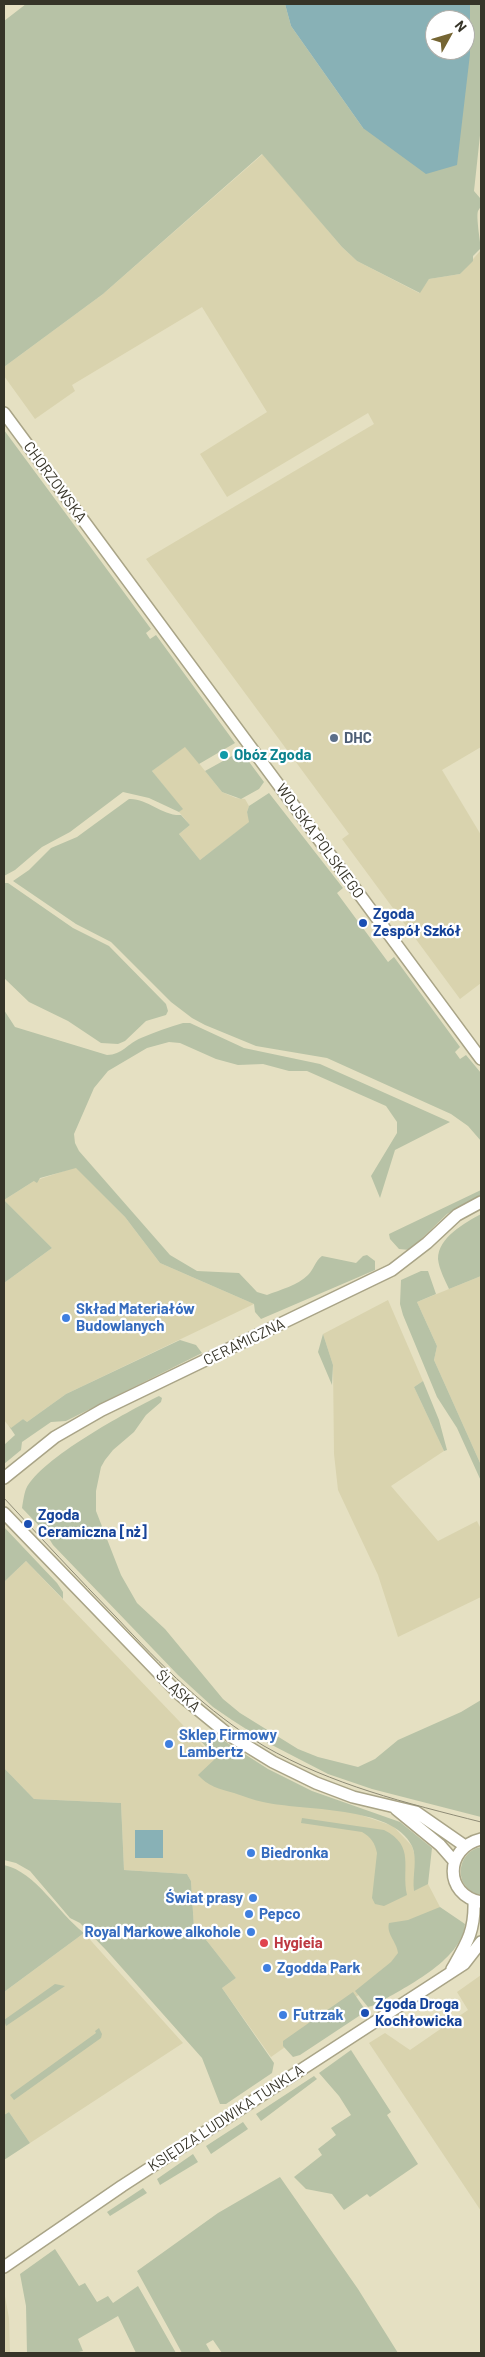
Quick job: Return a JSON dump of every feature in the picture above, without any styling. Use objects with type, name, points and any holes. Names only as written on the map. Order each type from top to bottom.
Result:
[{"type":"street","name":"CHORZOWSKA","points":[[4,413],[106,552]]},
{"type":"street","name":"WOJSKA POLSKIEGO","points":[[106,552],[481,1059]]},
{"type":"street","name":"CERAMICZNA","points":[[4,1478],[56,1437],[102,1410],[392,1270],[427,1243],[457,1215],[481,1202]]},
{"type":"street","name":"ŚLĄSKA","points":[[4,1513],[154,1669],[211,1721],[273,1762],[353,1797],[416,1812],[465,1846]]},
{"type":"street","name":"ŚLĄSKA","points":[[395,1808],[440,1845],[454,1861]]},
{"type":"street","points":[[478,1902],[461,1892],[456,1885],[454,1861],[465,1846],[481,1839]]},
{"type":"street","name":"KSIĘDZA LUDWIKA TUNKLA","points":[[450,1973],[470,1935],[478,1902]]},
{"type":"street","name":"KSIĘDZA LUDWIKA TUNKLA","points":[[4,2267],[122,2186],[464,1964],[481,1942]]},
{"type":"shaded area","points":[[263,154],[342,247],[357,261],[419,293],[429,279],[460,274],[481,250],[481,747],[442,770],[481,835],[481,983],[460,999],[342,839],[349,834],[146,559],[374,424],[368,413],[227,497],[200,454],[267,412],[202,307],[72,385],[75,391],[35,419],[4,376],[4,367],[103,294]]},
{"type":"shaded area","points":[[185,746],[222,792],[236,798],[245,799],[249,806],[247,812],[250,822],[200,860],[179,834],[190,825],[179,812],[182,809],[152,771]]},
{"type":"shaded area","points":[[76,1167],[125,1217],[160,1263],[254,1304],[66,1394],[27,1422],[23,1419],[11,1429],[4,1420],[4,1283],[52,1248],[4,1200],[34,1181]]},
{"type":"shaded area","points":[[481,1276],[481,1465],[434,1360],[437,1346],[417,1302]]},
{"type":"shaded area","points":[[388,1300],[423,1381],[414,1387],[444,1451],[391,1486],[438,1541],[477,1521],[481,1529],[481,1597],[398,1637],[378,1575],[338,1490],[334,1454],[333,1365],[323,1334]]},
{"type":"shaded area","points":[[26,1561],[224,1768],[393,1826],[412,1846],[423,1882],[428,1884],[440,1907],[428,1920],[432,1943],[271,2057],[222,1988],[236,1978],[207,1941],[194,1928],[191,1881],[187,1874],[124,1870],[121,1803],[34,1799],[4,1768],[4,1582]]},
{"type":"shaded area","points":[[84,1933],[183,2043],[30,2143],[9,2112],[4,2115],[4,1992]]},
{"type":"shaded area","points":[[481,1975],[481,2211],[369,2043],[385,2033],[410,2050],[468,2010],[457,1992]]},
{"type":"shaded area","points":[[4,2291],[9,2318],[10,2353],[4,2353]]},
{"type":"green space","points":[[26,4],[285,4],[291,26],[363,128],[461,60],[475,60],[475,10],[470,10],[470,4],[481,4],[481,126],[474,191],[480,198],[481,204],[477,218],[481,248],[473,256],[473,261],[460,274],[429,279],[420,293],[357,261],[342,247],[262,154],[103,294],[4,367],[4,21]]},
{"type":"green space","points":[[4,430],[151,629],[146,633],[150,639],[156,635],[235,743],[199,764],[185,747],[152,771],[183,809],[179,812],[149,798],[123,792],[70,832],[42,847],[15,870],[4,876]]},
{"type":"green space","points":[[241,751],[264,782],[259,789],[241,799],[222,792],[205,771]]},
{"type":"green space","points":[[269,793],[343,888],[337,893],[388,962],[394,957],[460,1047],[455,1052],[460,1059],[466,1055],[481,1073],[481,1141],[468,1126],[451,1114],[327,1058],[256,1046],[192,1018],[171,1002],[111,942],[76,924],[13,881],[29,870],[51,848],[77,837],[129,799],[142,801],[167,813],[181,815],[190,825],[179,834],[200,860],[249,822],[247,812],[249,806]]},
{"type":"green space","points":[[4,883],[8,883],[73,928],[109,946],[166,1004],[168,1011],[166,1015],[146,1021],[125,1041],[118,1044],[101,1043],[68,1021],[29,1002],[4,978]]},
{"type":"green space","points":[[4,1010],[15,1027],[107,1055],[117,1053],[136,1040],[167,1028],[190,1023],[244,1048],[320,1064],[450,1122],[395,1150],[380,1198],[371,1176],[397,1133],[397,1122],[386,1106],[307,1071],[289,1071],[263,1064],[238,1065],[216,1059],[180,1043],[169,1042],[147,1048],[108,1071],[94,1088],[74,1134],[75,1143],[79,1151],[170,1255],[197,1271],[239,1273],[257,1292],[267,1295],[304,1279],[322,1256],[356,1263],[363,1256],[367,1255],[375,1261],[375,1270],[261,1319],[255,1312],[254,1304],[160,1263],[125,1217],[76,1168],[40,1178],[37,1183],[34,1181],[4,1200]]},
{"type":"green space","points":[[481,1190],[481,1195],[447,1214],[410,1250],[399,1249],[390,1239],[389,1234]]},
{"type":"green space","points":[[4,1200],[52,1248],[4,1283]]},
{"type":"green space","points":[[481,1214],[481,1276],[449,1289],[440,1267],[439,1251],[447,1237]]},
{"type":"green space","points":[[421,1271],[428,1271],[436,1294],[417,1302],[437,1346],[434,1360],[481,1465],[481,1481],[457,1428],[437,1397],[403,1315],[400,1304],[401,1280]]},
{"type":"green space","points":[[323,1334],[333,1365],[332,1385],[318,1352]]},
{"type":"green space","points":[[180,1340],[196,1345],[202,1353],[66,1421],[51,1422],[22,1442],[21,1450],[4,1464],[4,1445],[15,1435],[9,1426],[11,1428],[23,1419],[27,1422],[66,1394]]},
{"type":"green space","points":[[423,1381],[439,1420],[447,1450],[444,1451],[414,1387]]},
{"type":"green space","points":[[159,1396],[162,1398],[161,1402],[146,1415],[134,1432],[113,1450],[105,1460],[101,1467],[96,1491],[96,1511],[121,1575],[137,1603],[165,1629],[223,1699],[240,1713],[298,1749],[318,1757],[358,1767],[375,1759],[398,1740],[461,1712],[481,1700],[481,1817],[372,1789],[328,1774],[268,1743],[232,1720],[213,1707],[178,1675],[53,1545],[45,1532],[22,1508],[26,1489],[35,1477],[66,1450]]},
{"type":"green space","points":[[4,1527],[57,1583],[63,1592],[63,1599],[26,1561],[4,1582]]},
{"type":"green space","points":[[212,1733],[268,1769],[312,1791],[400,1822],[432,1848],[428,1884],[414,1891],[415,1856],[412,1846],[402,1833],[386,1823],[367,1816],[345,1812],[259,1801],[206,1782],[198,1775],[216,1758],[200,1740],[205,1734]]},
{"type":"green space","points":[[4,1768],[34,1799],[121,1803],[124,1870],[187,1874],[191,1881],[194,1928],[207,1941],[236,1978],[222,1988],[274,2063],[272,2073],[226,2104],[220,2104],[202,2058],[106,1950],[80,1923],[70,1918],[30,1871],[16,1863],[4,1860]]},
{"type":"green space","points":[[302,1818],[384,1830],[394,1836],[404,1850],[407,1895],[384,1906],[375,1904],[372,1898],[377,1853],[374,1843],[370,1838],[362,1832],[301,1823]]},
{"type":"green space","points":[[481,1847],[481,1895],[472,1892],[466,1886],[462,1879],[461,1871],[462,1863],[466,1856],[472,1850]]},
{"type":"green space","points":[[4,1865],[16,1869],[37,1884],[74,1925],[84,1933],[4,1992]]},
{"type":"green space","points":[[440,1907],[465,1924],[454,1950],[443,1961],[415,1982],[375,2005],[368,2007],[355,1991],[391,1962],[398,1953],[389,1931],[389,1923],[408,1920]]},
{"type":"green space","points":[[55,1984],[65,1986],[6,2026],[4,2020]]},
{"type":"green space","points":[[353,1992],[364,2008],[362,2014],[300,2055],[293,2057],[283,2046],[283,2041]]},
{"type":"green space","points":[[99,2028],[102,2034],[101,2038],[14,2100],[10,2095],[96,2033],[95,2031]]},
{"type":"green space","points":[[351,2050],[391,2112],[387,2115],[418,2164],[370,2197],[367,2194],[344,2210],[332,2194],[306,2189],[294,2177],[322,2155],[318,2149],[336,2135],[331,2128],[351,2115],[339,2096],[319,2073]]},
{"type":"green space","points":[[314,2076],[317,2079],[261,2121],[256,2114]]},
{"type":"green space","points":[[9,2112],[30,2143],[4,2160],[4,2115]]},
{"type":"green space","points":[[243,2122],[248,2129],[211,2154],[206,2146]]},
{"type":"green space","points":[[193,2154],[198,2162],[160,2185],[157,2179]]},
{"type":"green space","points":[[280,2177],[358,2289],[398,2353],[222,2353],[213,2340],[206,2344],[211,2353],[182,2353],[137,2271],[218,2213]]},
{"type":"green space","points":[[143,2188],[147,2193],[110,2216],[107,2212]]},
{"type":"green space","points":[[55,2249],[79,2286],[85,2283],[97,2302],[108,2296],[113,2303],[138,2286],[176,2353],[136,2353],[118,2316],[78,2339],[83,2351],[74,2353],[27,2353],[26,2306],[20,2274]]},
{"type":"water","points":[[285,4],[470,4],[470,10],[425,10],[425,60],[469,60],[457,165],[426,174],[363,128],[291,26]]},
{"type":"water","points":[[135,1830],[163,1830],[163,1858],[135,1858]]},
{"type":"tram line","points":[[4,1498],[150,1653],[204,1703],[243,1733],[290,1760],[316,1772],[370,1792],[481,1822]]},
{"type":"place","name":"DHC","points":[[334,738]]},
{"type":"place","name":"Obóz Zgoda","points":[[224,755]]},
{"type":"place","name":"Zgoda Zespół Szkół","points":[[363,923]]},
{"type":"place","name":"Skład Materiałów Budowlanych","points":[[66,1318]]},
{"type":"place","name":"Zgoda Ceramiczna [nż]","points":[[28,1524]]},
{"type":"place","name":"Sklep Firmowy Lambertz","points":[[169,1744]]},
{"type":"place","name":"Biedronka","points":[[251,1853]]},
{"type":"place","name":"Świat prasy","points":[[253,1898]]},
{"type":"place","name":"Pepco","points":[[249,1914]]},
{"type":"place","name":"Royal Markowe alkohole","points":[[251,1932]]},
{"type":"place","name":"Hygieia","points":[[264,1943]]},
{"type":"place","name":"Zgodda Park","points":[[267,1968]]},
{"type":"place","name":"Zgoda Droga Kochłowicka","points":[[365,2013]]},
{"type":"place","name":"Futrzak","points":[[283,2015]]}]
